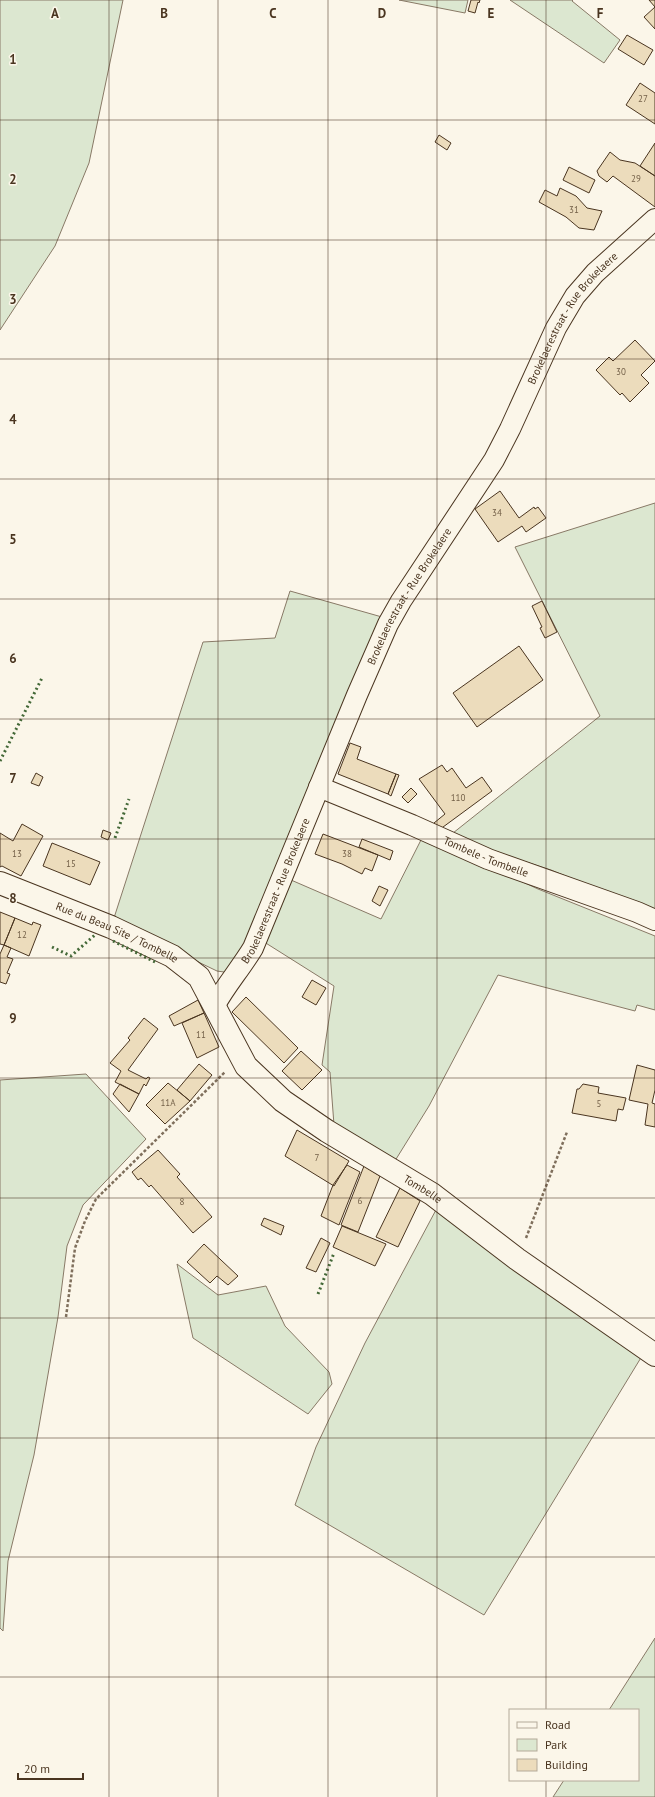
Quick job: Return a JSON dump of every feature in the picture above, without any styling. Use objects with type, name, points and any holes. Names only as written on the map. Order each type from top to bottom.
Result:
[{"type":"street","name":"Brokelaerestraat - Rue Brokelaere","points":[[215,1005],[224,988],[240,970],[253,948],[319,786],[388,624],[416,577],[494,460],[510,429],[548,344],[575,296],[595,273],[655,220]]},
{"type":"street","name":"Tombele - Tombelle","points":[[319,786],[412,825],[482,857],[637,912],[655,920]]},
{"type":"street","name":"Rue du Beau Site / Tombelle","points":[[0,883],[110,927],[172,956],[199,977],[215,1005]]},
{"type":"street","name":"Tombelle","points":[[215,1005],[246,1066],[283,1101],[327,1131],[432,1194],[517,1259],[655,1355]]},
{"type":"path","points":[[66,1318],[75,1248],[85,1221],[96,1198],[241,1056]]},
{"type":"path","points":[[517,1259],[540,1204],[567,1132]]},
{"type":"green space","points":[[0,0],[123,0],[89,163],[55,246],[0,330]]},
{"type":"green space","points":[[399,0],[468,0],[465,13]]},
{"type":"green space","points":[[510,0],[573,0],[572,1],[620,40],[604,63]]},
{"type":"green space","points":[[655,503],[655,913],[551,870],[448,837],[600,716],[515,547]]},
{"type":"green space","points":[[290,591],[382,617],[256,931],[231,969],[224,972],[217,971],[113,921],[203,642],[275,638]]},
{"type":"green space","points":[[423,836],[538,889],[655,936],[655,1010],[637,1005],[635,1011],[498,975],[429,1106],[393,1164],[334,1125],[330,1072],[322,1065],[334,986],[261,940],[291,880],[381,919]]},
{"type":"green space","points":[[86,1074],[146,1139],[83,1205],[67,1246],[58,1317],[34,1455],[8,1561],[3,1631],[0,1628],[0,1080]]},
{"type":"green space","points":[[437,1208],[642,1356],[484,1615],[295,1505],[316,1447],[365,1343]]},
{"type":"green space","points":[[177,1264],[218,1295],[266,1286],[285,1326],[329,1372],[332,1384],[308,1414],[193,1338]]},
{"type":"green space","points":[[655,1638],[655,1797],[553,1797],[563,1781],[639,1781],[639,1709],[610,1709]]},
{"type":"building","points":[[471,0],[480,0],[475,13],[468,11]]},
{"type":"building","points":[[649,0],[655,0],[655,7]]},
{"type":"building","points":[[655,7],[655,29],[644,17]]},
{"type":"building","points":[[627,35],[653,50],[644,65],[618,49]]},
{"type":"building","points":[[640,83],[655,93],[655,124],[626,105]]},
{"type":"building","points":[[439,135],[451,143],[447,150],[435,142]]},
{"type":"building","points":[[655,143],[655,176],[640,166]]},
{"type":"building","points":[[610,152],[620,160],[635,163],[655,176],[655,207],[613,176],[607,182],[599,176],[597,171]]},
{"type":"building","points":[[569,167],[595,180],[589,193],[563,180]]},
{"type":"building","points":[[560,188],[576,196],[587,208],[602,211],[594,230],[579,228],[566,217],[539,202],[545,190],[557,196]]},
{"type":"building","points":[[635,340],[655,361],[641,375],[649,383],[630,402],[622,393],[620,395],[596,370],[609,357],[613,361]]},
{"type":"building","points":[[500,491],[519,518],[534,507],[535,509],[538,507],[546,518],[526,532],[522,526],[498,542],[475,509]]},
{"type":"building","points":[[542,601],[557,632],[545,638],[540,628],[542,627],[532,606]]},
{"type":"building","points":[[519,646],[543,680],[477,727],[453,693]]},
{"type":"building","points":[[350,743],[361,747],[357,759],[396,774],[388,794],[338,774]]},
{"type":"building","points":[[442,765],[447,772],[452,768],[466,788],[482,777],[492,791],[439,830],[434,823],[445,814],[419,779]]},
{"type":"building","points":[[36,773],[43,777],[39,786],[31,783]]},
{"type":"building","points":[[396,774],[399,775],[391,796],[388,794]]},
{"type":"building","points":[[411,788],[417,794],[408,803],[402,797]]},
{"type":"building","points":[[22,824],[43,836],[21,876],[2,866],[0,867],[0,833],[13,841]]},
{"type":"building","points":[[103,830],[111,833],[108,840],[101,837]]},
{"type":"building","points":[[323,834],[378,855],[372,871],[365,868],[362,874],[342,864],[315,854]]},
{"type":"building","points":[[362,839],[393,851],[390,860],[359,847]]},
{"type":"building","points":[[52,843],[100,862],[90,885],[43,866]]},
{"type":"building","points":[[379,886],[388,890],[380,906],[372,901]]},
{"type":"building","points":[[0,912],[15,918],[4,945],[0,944]]},
{"type":"building","points":[[15,918],[32,925],[33,922],[41,925],[29,956],[4,945]]},
{"type":"building","points":[[4,945],[11,948],[7,957],[13,959],[7,973],[10,974],[6,984],[0,982],[0,954]]},
{"type":"building","points":[[312,980],[326,988],[316,1005],[302,997]]},
{"type":"building","points":[[246,997],[298,1048],[284,1063],[232,1012]]},
{"type":"building","points":[[198,1000],[204,1013],[174,1026],[169,1016]]},
{"type":"building","points":[[204,1013],[219,1047],[197,1058],[182,1023]]},
{"type":"building","points":[[144,1018],[158,1029],[128,1070],[146,1079],[148,1077],[150,1078],[146,1086],[144,1084],[139,1094],[115,1082],[121,1071],[110,1063],[130,1040],[128,1038]]},
{"type":"building","points":[[301,1051],[322,1070],[302,1090],[282,1071]]},
{"type":"building","points":[[199,1064],[212,1075],[190,1101],[177,1090]]},
{"type":"building","points":[[637,1065],[655,1070],[655,1090],[652,1103],[655,1104],[655,1127],[645,1125],[648,1104],[629,1100]]},
{"type":"building","points":[[168,1083],[190,1101],[165,1124],[146,1105]]},
{"type":"building","points":[[120,1084],[139,1094],[129,1112],[113,1094]]},
{"type":"building","points":[[583,1084],[599,1087],[598,1093],[626,1098],[623,1110],[618,1109],[616,1121],[572,1113],[577,1089],[579,1089]]},
{"type":"building","points":[[297,1130],[349,1161],[334,1186],[285,1156]]},
{"type":"building","points":[[158,1150],[180,1174],[177,1177],[212,1217],[193,1233],[151,1185],[149,1187],[141,1178],[138,1180],[132,1172]]},
{"type":"building","points":[[347,1165],[360,1172],[339,1225],[321,1216],[333,1185]]},
{"type":"building","points":[[364,1166],[380,1176],[358,1232],[341,1225]]},
{"type":"building","points":[[400,1188],[420,1201],[398,1247],[376,1237]]},
{"type":"building","points":[[264,1218],[284,1226],[281,1235],[261,1225]]},
{"type":"building","points":[[342,1226],[386,1244],[375,1266],[333,1247]]},
{"type":"building","points":[[321,1238],[330,1243],[316,1272],[306,1268]]},
{"type":"building","points":[[204,1244],[238,1276],[228,1285],[217,1276],[210,1283],[187,1262]]},
{"type":"hedge","points":[[0,761],[42,678]]},
{"type":"hedge","points":[[115,838],[129,799]]},
{"type":"hedge","points":[[52,947],[71,956],[96,934]]},
{"type":"hedge","points":[[113,941],[155,962]]},
{"type":"hedge","points":[[318,1294],[334,1253]]}]
